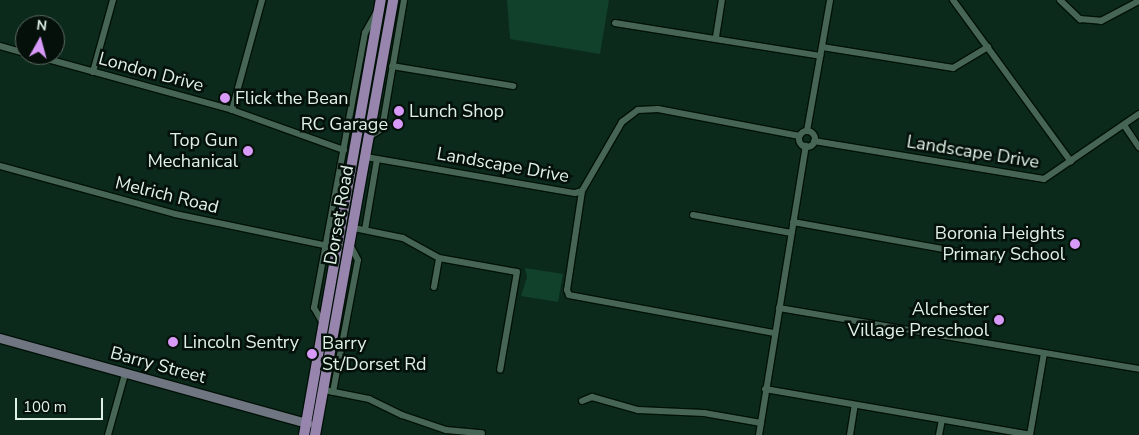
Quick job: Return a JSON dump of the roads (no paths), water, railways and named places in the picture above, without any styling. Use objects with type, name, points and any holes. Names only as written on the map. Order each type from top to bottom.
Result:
[{"type":"main road","name":"Dorset Road","points":[[304,435],[313,428],[328,391],[336,322],[393,0]]},
{"type":"main road","name":"Dorset Road","points":[[313,428],[324,325],[381,4]]},
{"type":"main road","points":[[355,156],[366,157]]},
{"type":"main road","points":[[324,325],[336,322]]},
{"type":"main road","name":"Barry Street","points":[[0,338],[313,428]]},
{"type":"street","points":[[93,72],[113,0]]},
{"type":"street","points":[[232,110],[262,0]]},
{"type":"street","points":[[369,137],[382,129],[404,0]]},
{"type":"street","points":[[716,37],[722,0]]},
{"type":"street","points":[[759,435],[806,146],[799,136],[807,131],[830,0]]},
{"type":"street","points":[[953,0],[1071,162]]},
{"type":"street","points":[[1060,0],[1080,18],[1100,21],[1139,1]]},
{"type":"street","points":[[324,325],[314,308],[328,246],[365,33],[370,19],[381,4]]},
{"type":"street","points":[[615,23],[716,37],[820,56]]},
{"type":"street","points":[[388,30],[394,52]]},
{"type":"street","points":[[0,46],[15,50]]},
{"type":"street","points":[[822,47],[953,68],[988,47]]},
{"type":"street","name":"London Drive","points":[[65,64],[232,110],[344,150]]},
{"type":"street","points":[[392,66],[513,86]]},
{"type":"street","name":"Landscape Drive","points":[[366,157],[582,191],[622,122],[638,110],[658,109],[799,136]]},
{"type":"street","name":"Landscape Drive","points":[[814,141],[1036,179],[1050,177],[1139,114]]},
{"type":"street","points":[[1124,125],[1139,147]]},
{"type":"street","points":[[806,146],[814,141],[813,134],[807,131]]},
{"type":"street","points":[[366,230],[377,159]]},
{"type":"street","name":"Melrich Road","points":[[0,166],[175,214],[328,246]]},
{"type":"street","points":[[582,191],[566,290],[573,298],[775,333]]},
{"type":"street","points":[[693,215],[791,233]]},
{"type":"street","points":[[793,222],[994,258]]},
{"type":"street","points":[[354,228],[403,238],[439,258],[517,272],[500,370]]},
{"type":"street","points":[[350,247],[358,260],[328,391],[369,399],[402,415],[446,430],[482,433]]},
{"type":"street","points":[[434,287],[439,258]]},
{"type":"street","points":[[779,308],[1139,369]]},
{"type":"street","points":[[765,389],[1030,435],[1044,353]]},
{"type":"street","points":[[108,435],[125,374]]},
{"type":"street","points":[[582,401],[592,398],[638,410],[704,413],[761,423]]},
{"type":"street","points":[[850,435],[855,405]]},
{"type":"street","points":[[939,435],[942,420]]},
{"type":"place","name":"Flick the Bean","points":[[225,98]]},
{"type":"place","name":"Lunch Shop","points":[[399,111]]},
{"type":"place","name":"RC Garage","points":[[398,124]]},
{"type":"place","name":"Top Gun Mechanical","points":[[248,151]]},
{"type":"place","name":"Boronia Heights Primary School","points":[[1075,244]]},
{"type":"place","name":"Alchester Village Preschool","points":[[999,320]]},
{"type":"place","name":"Lincoln Sentry","points":[[173,342]]},
{"type":"place","name":"Barry St/Dorset Rd","points":[[312,354]]}]
